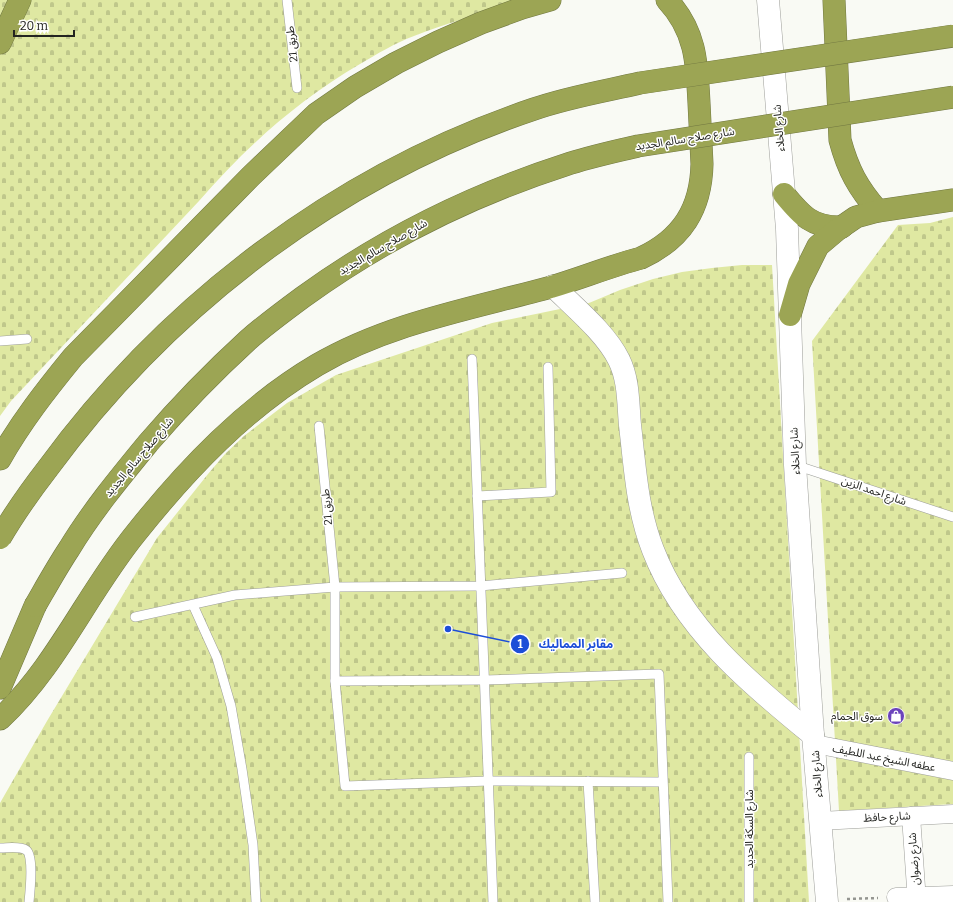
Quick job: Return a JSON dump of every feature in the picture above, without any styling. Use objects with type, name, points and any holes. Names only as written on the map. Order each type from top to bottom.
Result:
[{"type":"highway","points":[[0,43],[20,0]]},
{"type":"highway","points":[[0,459],[28,414],[73,357],[251,176],[316,114],[355,87],[396,63],[438,42],[481,23],[522,8],[550,0]]},
{"type":"highway","points":[[0,719],[26,692],[45,668],[134,534],[166,497],[230,430],[266,400],[291,382],[317,365],[373,337],[430,319],[552,286],[641,258],[654,252],[676,234],[686,222],[694,208],[702,178],[697,61],[692,42],[684,23],[673,6],[667,0]]},
{"type":"highway","points":[[834,0],[840,140],[845,160],[853,178],[864,196],[878,211]]},
{"type":"highway","points":[[0,538],[31,491],[66,444],[121,380],[160,339],[202,300],[269,246],[348,195],[389,172],[437,148],[486,127],[535,108],[590,94],[640,83],[953,36]]},
{"type":"highway","name":"شارع صلاح سالم الجديد","points":[[0,688],[35,606],[69,548],[130,464],[207,379],[249,339],[283,312],[355,262],[396,237],[438,215],[531,177],[597,156],[638,146],[953,97]]},
{"type":"highway","points":[[784,194],[799,212],[814,222],[829,227],[842,227]]},
{"type":"highway","points":[[790,315],[799,284],[818,246],[856,217],[878,211],[953,200]]},
{"type":"street","name":"شارع الخلاء","points":[[768,0],[784,194],[795,465],[827,901]]},
{"type":"street","points":[[552,286],[603,335],[619,360],[626,383],[637,490],[641,510],[653,550],[663,573],[676,595],[702,632],[728,660],[814,739]]},
{"type":"street","name":"عطفه الشيخ عبد اللطيف","points":[[814,739],[953,771]]},
{"type":"street","name":"شارع حافظ","points":[[820,821],[953,814]]},
{"type":"street","name":"شارع رضوان","points":[[911,816],[917,899]]},
{"type":"street","points":[[896,897],[917,899],[953,895]]},
{"type":"lane","name":"طريق 21","points":[[287,0],[297,88]]},
{"type":"lane","points":[[0,341],[27,339]]},
{"type":"lane","points":[[472,359],[476,496],[485,680],[493,902]]},
{"type":"lane","points":[[476,496],[551,492],[548,367]]},
{"type":"lane","name":"طريق 21","points":[[320,426],[335,587],[335,681],[345,786],[489,781]]},
{"type":"lane","name":"شارع احمد الزين","points":[[795,465],[953,518]]},
{"type":"lane","points":[[135,617],[235,595],[335,587],[480,586],[622,573]]},
{"type":"lane","points":[[193,605],[217,658],[231,706],[254,845],[256,902]]},
{"type":"lane","points":[[335,681],[485,680],[659,674],[662,782],[668,902]]},
{"type":"lane","name":"شارع السكة الحديد","points":[[749,757],[749,902]]},
{"type":"lane","points":[[489,781],[662,782]]},
{"type":"lane","points":[[588,782],[595,902]]},
{"type":"lane","points":[[1,848],[24,849],[29,852],[31,868],[29,902]]},
{"type":"path","points":[[827,901],[896,897]]},
{"type":"green space","points":[[0,0],[524,0],[441,26],[400,42],[373,56],[337,78],[294,109],[235,162],[11,401],[0,416]]},
{"type":"green space","points":[[953,217],[953,804],[839,811],[812,341],[898,225],[930,223]]},
{"type":"green space","points":[[742,265],[772,265],[809,902],[0,902],[0,803],[47,721],[157,538],[225,454],[244,436],[287,403],[336,375],[492,323],[589,303],[620,290],[653,279],[682,272]]},
{"type":"place","name":"مقابر المماليك","points":[[448,629]]},
{"type":"place","name":"سوق الحمام","points":[[896,716]]}]
